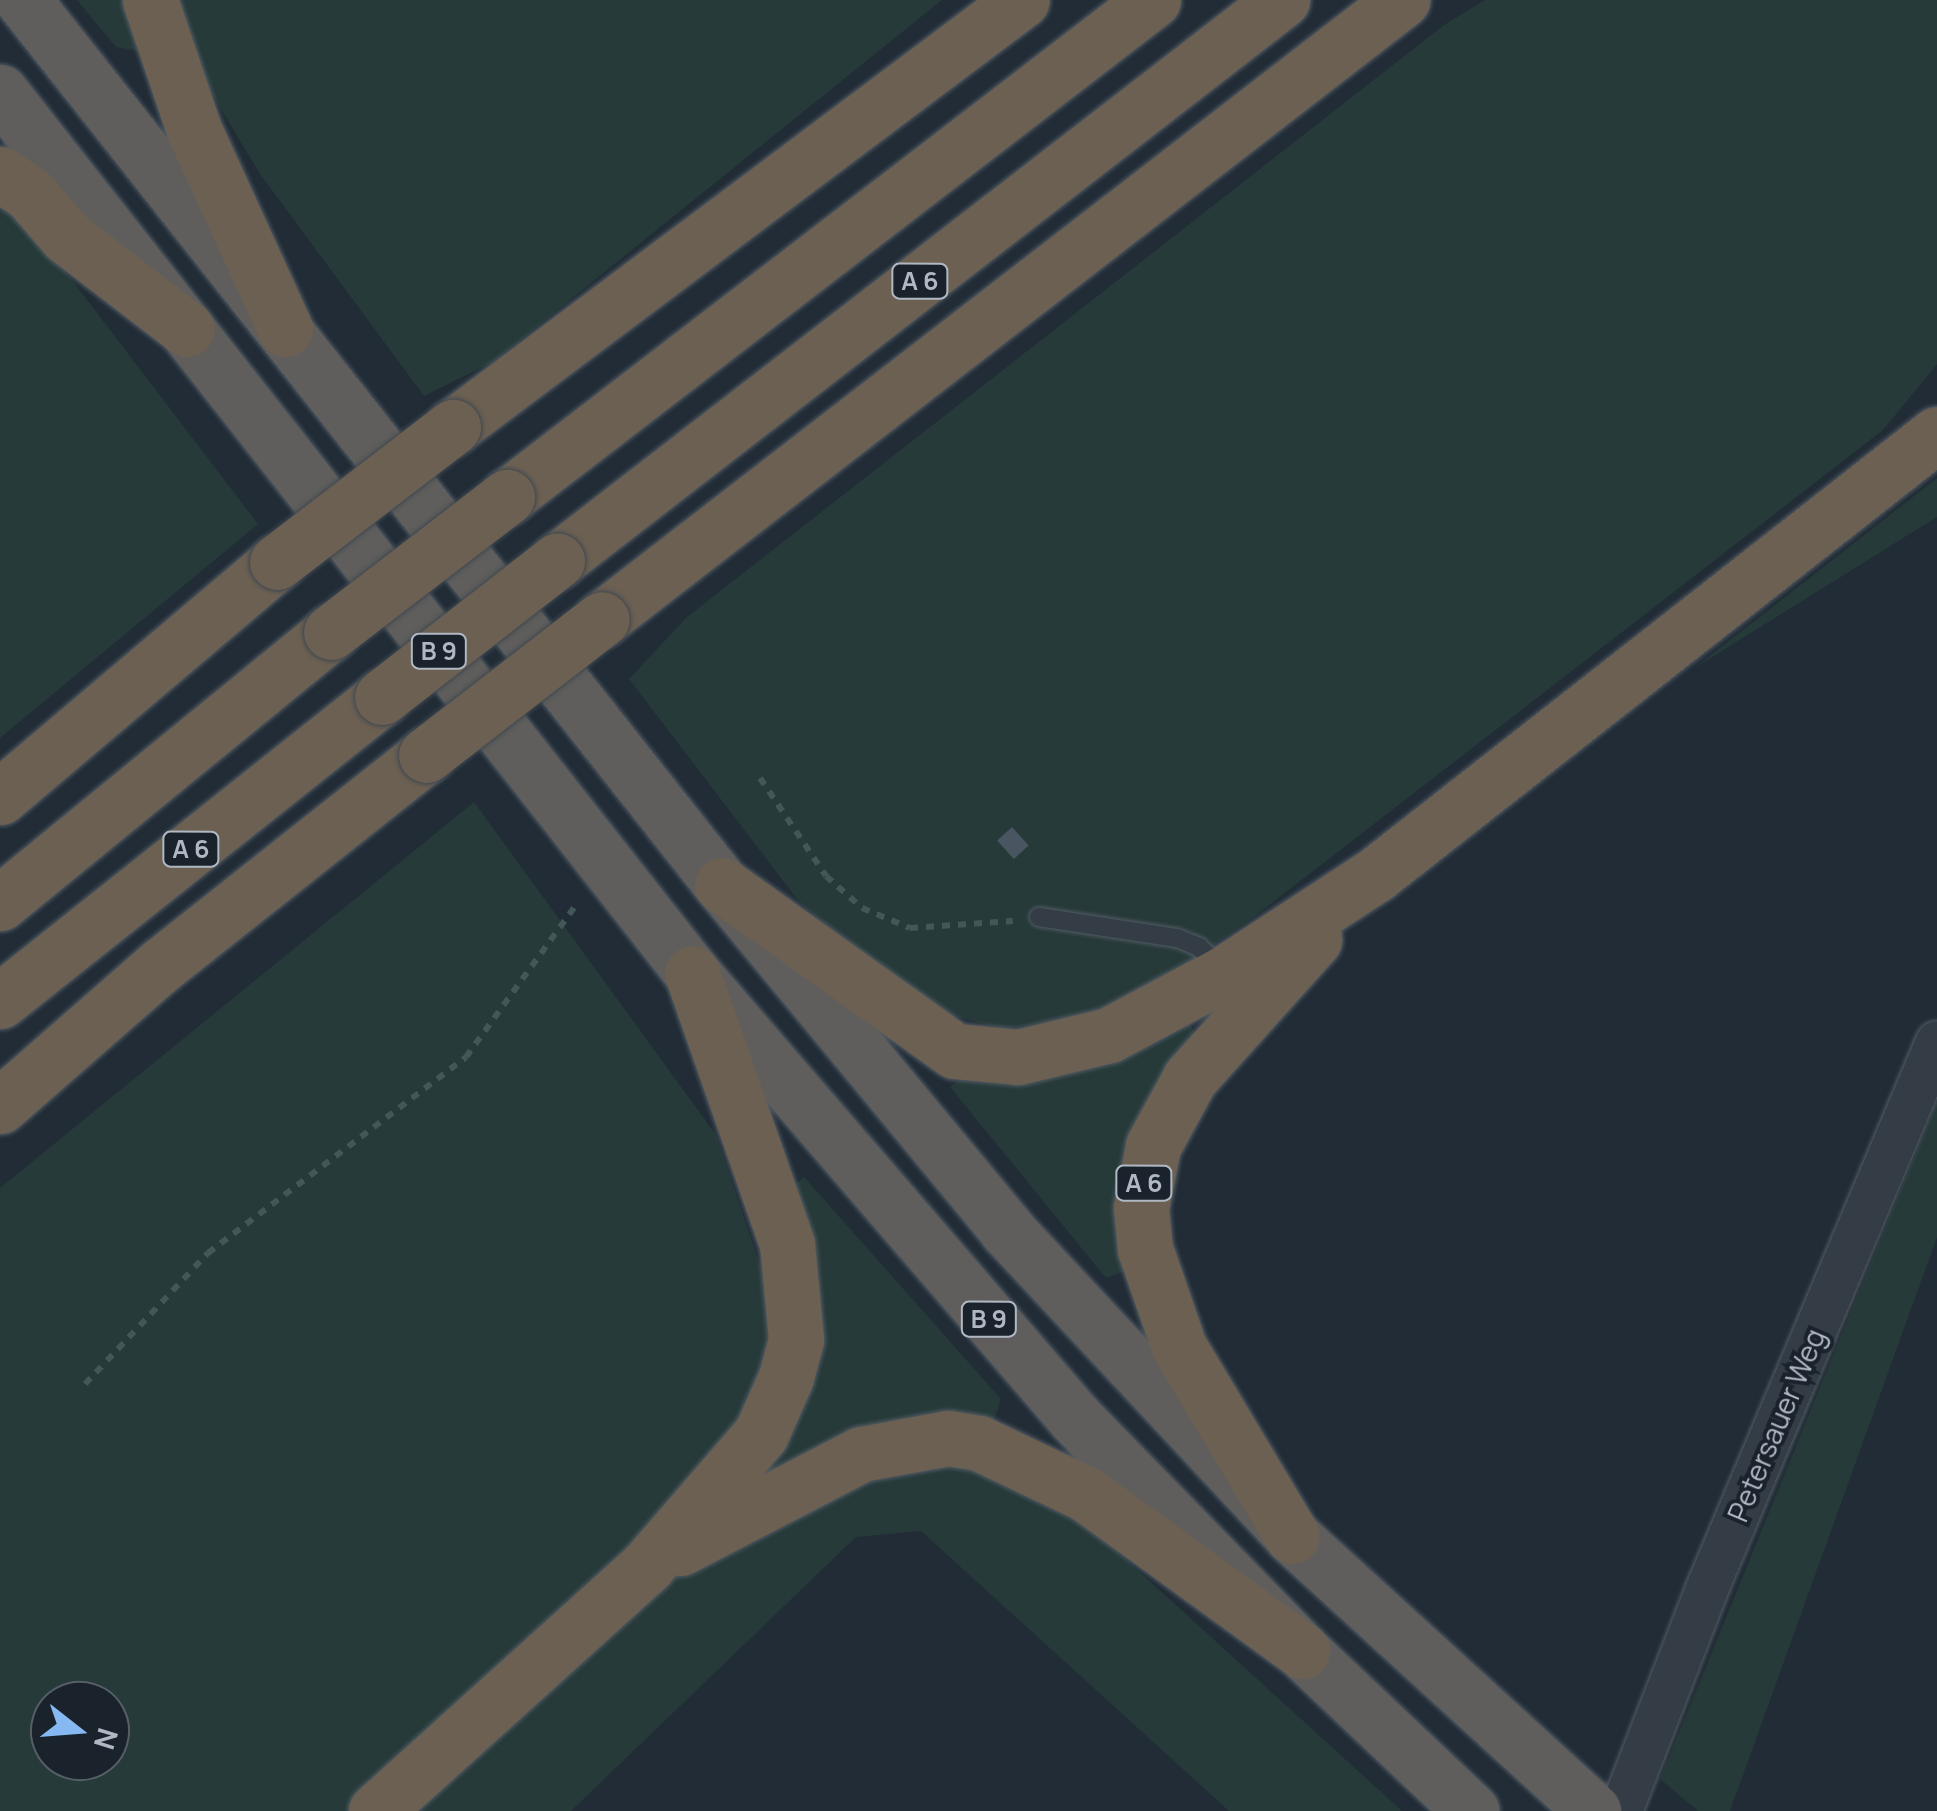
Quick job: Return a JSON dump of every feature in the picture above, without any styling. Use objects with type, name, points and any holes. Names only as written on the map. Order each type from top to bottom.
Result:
[{"type":"highway","name":"B 9","points":[[23,0],[722,885],[1007,1230],[1292,1536],[1592,1811]]},
{"type":"highway","points":[[150,0],[194,130],[285,329]]},
{"type":"highway","points":[[0,796],[276,562],[1022,0]]},
{"type":"highway","points":[[0,903],[331,632],[1152,0]]},
{"type":"highway","name":"A 6","points":[[0,1001],[382,697],[1282,0]]},
{"type":"highway","points":[[0,1106],[160,966],[426,755],[1402,0]]},
{"type":"highway","name":"B 9","points":[[0,92],[692,972],[1075,1418],[1302,1652],[1471,1811]]},
{"type":"highway","name":"B 9","points":[[0,174],[29,193],[67,237],[186,329]]},
{"type":"highway","points":[[1376,875],[1929,436]]},
{"type":"highway","name":"B 9","points":[[722,885],[930,1039],[984,1058],[1063,1050],[1110,1036],[1225,973],[1376,875]]},
{"type":"highway","name":"A 6","points":[[1292,1536],[1179,1347],[1145,1249],[1144,1180],[1168,1112],[1200,1064],[1376,875]]},
{"type":"highway","points":[[376,1811],[646,1566],[761,1434],[796,1339],[787,1244],[692,972]]},
{"type":"highway","name":"B 9","points":[[646,1566],[821,1470],[907,1442],[948,1438],[979,1443],[1086,1494],[1302,1652]]},
{"type":"street","name":"Petersauer Weg","points":[[1622,1811],[1636,1767],[1937,1042]]},
{"type":"lane","points":[[1039,916],[1177,938],[1199,947],[1225,973]]},
{"type":"path","points":[[760,778],[826,876],[862,908],[910,928],[1039,916]]},
{"type":"path","points":[[85,1384],[208,1253],[466,1057],[554,926],[610,868]]},
{"type":"green space","points":[[77,0],[129,0],[138,51],[116,47]]},
{"type":"green space","points":[[173,0],[942,0],[493,362],[424,396],[260,174],[195,66]]},
{"type":"green space","points":[[1485,0],[1937,0],[1937,364],[1883,430],[1254,917],[1154,986],[1081,1017],[1004,1029],[923,1008],[800,903],[629,679],[687,617],[1444,25]]},
{"type":"green space","points":[[0,196],[11,200],[258,524],[0,738]]},
{"type":"green space","points":[[1937,478],[1937,517],[1693,669]]},
{"type":"green space","points":[[474,802],[716,1135],[770,1295],[795,1185],[804,1177],[1001,1399],[995,1418],[931,1454],[1065,1504],[1402,1811],[1229,1811],[921,1531],[856,1537],[571,1811],[0,1811],[0,1188]]},
{"type":"green space","points":[[1188,1022],[1195,1033],[1125,1271],[1106,1278],[950,1087],[962,1077]]},
{"type":"green space","points":[[1937,1101],[1937,1237],[1730,1811],[1698,1811],[1660,1779]]},
{"type":"building","points":[[1012,827],[1029,846],[1014,859],[997,840]]}]
